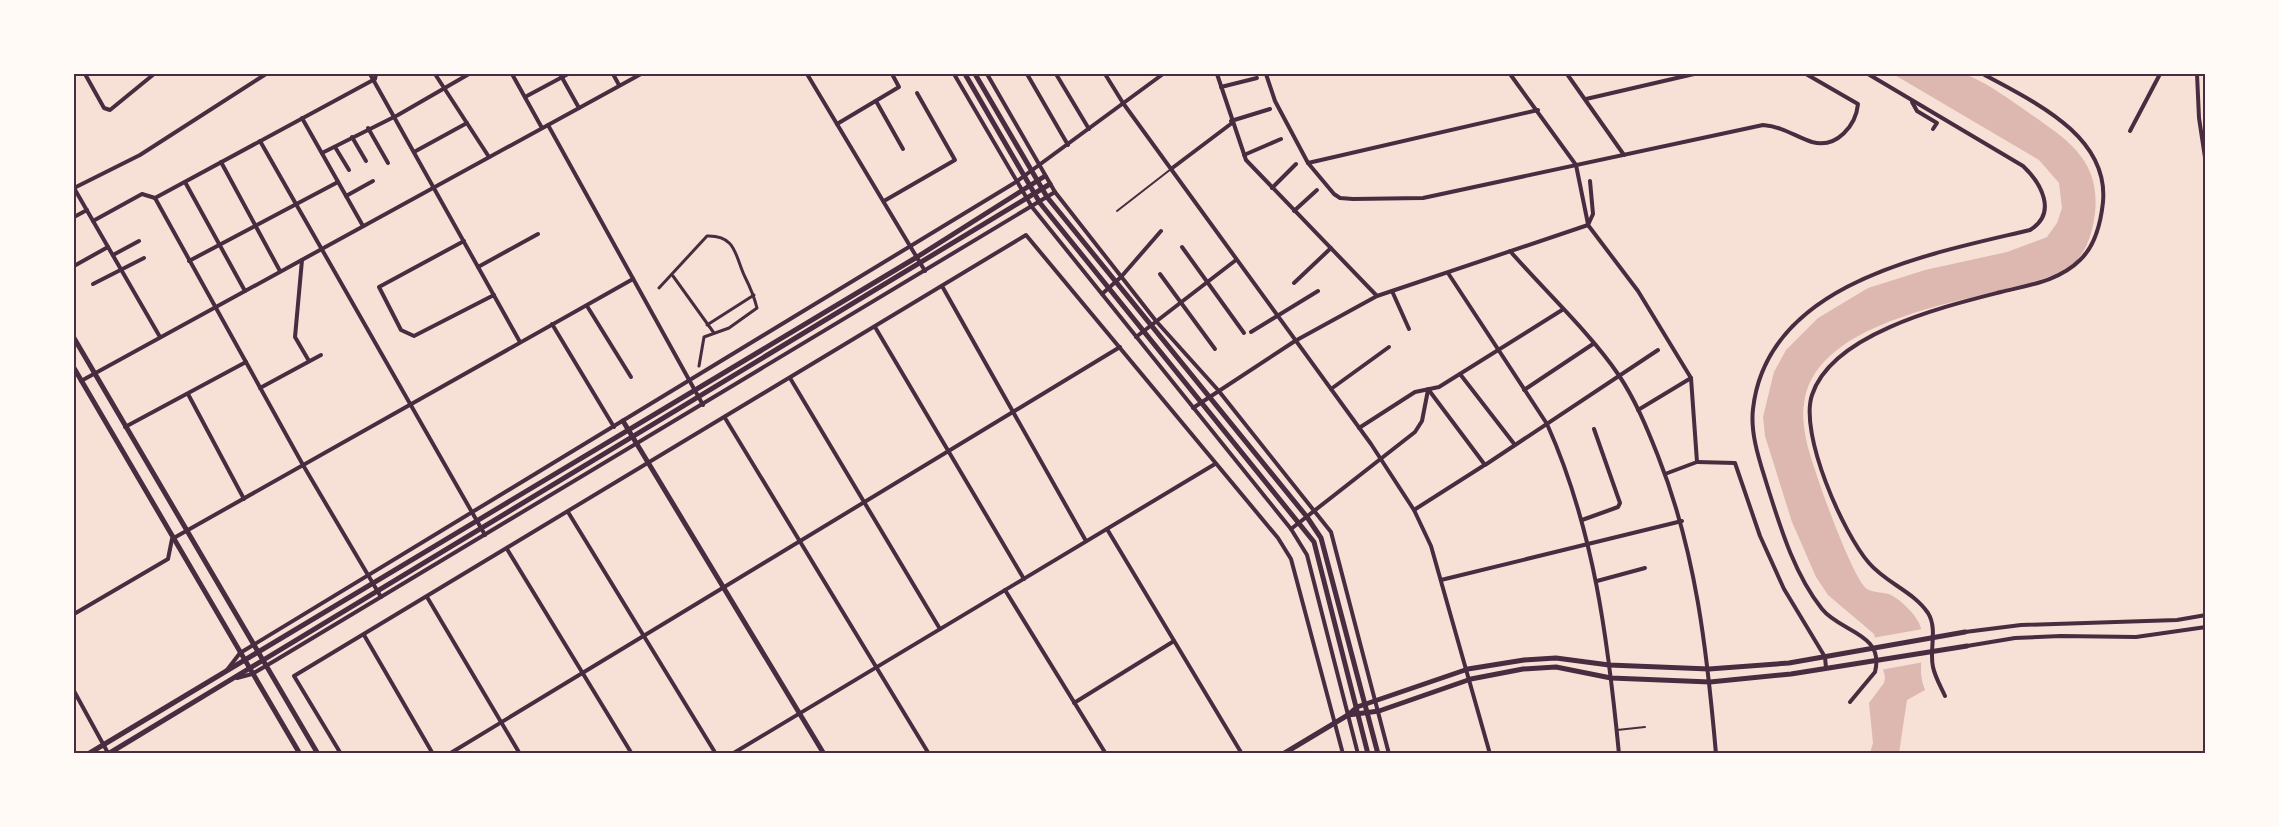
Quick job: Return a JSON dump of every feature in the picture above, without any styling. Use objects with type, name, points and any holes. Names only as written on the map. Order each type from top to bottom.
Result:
[{"type":"street","points":[[85,74],[104,108],[110,110],[154,74]]},
{"type":"street","points":[[160,337],[74,188],[140,155],[266,74]]},
{"type":"street","points":[[370,74],[375,76],[393,115],[520,342]]},
{"type":"street","points":[[435,74],[489,157]]},
{"type":"street","points":[[322,153],[469,74]]},
{"type":"street","points":[[512,74],[542,128]]},
{"type":"street","points":[[525,97],[561,75],[568,74]]},
{"type":"street","points":[[613,74],[620,85]]},
{"type":"street","points":[[81,381],[641,74]]},
{"type":"street","points":[[807,74],[925,271]]},
{"type":"street","points":[[837,124],[899,87],[892,74]]},
{"type":"street","points":[[954,74],[1032,207],[1290,529],[1309,561],[1358,753]]},
{"type":"street","points":[[965,74],[1034,194],[1142,332],[1314,542],[1368,753]]},
{"type":"street","points":[[975,74],[1047,197],[1149,326],[1210,396],[1307,517],[1321,538],[1378,753]]},
{"type":"street","points":[[987,74],[1055,192],[1156,321],[1218,390],[1316,510],[1331,532],[1377,700],[1389,753]]},
{"type":"street","points":[[1026,74],[1068,145]]},
{"type":"street","points":[[1056,74],[1089,129]]},
{"type":"street","points":[[1105,74],[1123,103],[1381,459],[1414,510],[1431,546],[1471,679],[1490,753]]},
{"type":"street","points":[[227,670],[240,653],[252,645],[911,248],[1024,177],[1163,74]]},
{"type":"street","points":[[1217,74],[1231,122],[1244,155],[1272,188],[1377,296]]},
{"type":"street","points":[[1266,74],[1275,101],[1308,163],[1334,194],[1340,198],[1353,199],[1423,198],[1763,125],[1780,127],[1814,142],[1829,142],[1841,137],[1847,131],[1858,104],[1806,74]]},
{"type":"street","points":[[1510,74],[1576,165],[1588,225],[1638,291],[1690,378],[1697,462]]},
{"type":"street","points":[[1567,74],[1624,155]]},
{"type":"street","points":[[1586,99],[1694,74]]},
{"type":"street","points":[[1850,702],[1875,672],[1875,652],[1870,641],[1832,619],[1823,610],[1792,556],[1766,482],[1753,424],[1753,410],[1763,369],[1778,342],[1789,330],[1828,299],[1856,283],[1899,264],[2030,230],[2041,220],[2045,208],[2039,186],[2023,166],[1868,74]]},
{"type":"street","points":[[1945,696],[1932,666],[1934,644],[1929,615],[1913,597],[1871,565],[1859,550],[1821,470],[1811,431],[1810,411],[1812,396],[1819,381],[1837,361],[1864,339],[1947,306],[2056,278],[2081,260],[2095,237],[2102,214],[2104,189],[2098,164],[2078,136],[2037,103],[1983,74]]},
{"type":"street","points":[[2130,131],[2160,74]]},
{"type":"street","points":[[2197,74],[2199,118],[2205,164]]},
{"type":"street","points":[[561,75],[579,108]]},
{"type":"street","points":[[155,198],[375,76]]},
{"type":"street","points":[[1221,87],[1257,78]]},
{"type":"street","points":[[884,201],[955,160],[917,93]]},
{"type":"street","points":[[1911,100],[1917,111],[1936,123],[1933,129]]},
{"type":"street","points":[[876,101],[903,149]]},
{"type":"street","points":[[1171,169],[1231,122],[1270,109]]},
{"type":"street","points":[[1308,163],[1538,110]]},
{"type":"street","points":[[302,118],[363,226]]},
{"type":"street","points":[[414,152],[467,123]]},
{"type":"street","points":[[548,124],[703,405]]},
{"type":"street","points":[[368,128],[388,163]]},
{"type":"street","points":[[352,137],[366,161]]},
{"type":"street","points":[[1244,155],[1281,139]]},
{"type":"street","points":[[260,141],[485,535]]},
{"type":"street","points":[[335,147],[349,170]]},
{"type":"street","points":[[221,162],[280,271]]},
{"type":"street","points":[[1272,188],[1296,164]]},
{"type":"street","points":[[88,753],[917,257],[1045,176]]},
{"type":"street","points":[[346,196],[373,181]]},
{"type":"street","points":[[1194,408],[1295,341],[1377,296],[1588,225],[1593,214],[1590,181]]},
{"type":"street","points":[[185,182],[245,291]]},
{"type":"street","points":[[189,261],[338,182]]},
{"type":"street","points":[[74,691],[108,753],[250,671],[377,590],[921,264],[1050,184]]},
{"type":"street","points":[[1294,211],[1317,189]]},
{"type":"street","points":[[263,663],[381,597],[1055,192]]},
{"type":"street","points":[[93,221],[142,194],[155,198],[303,465],[381,597]]},
{"type":"street","points":[[74,217],[87,210]]},
{"type":"street","points":[[1102,294],[1121,277],[1161,231]]},
{"type":"street","points":[[478,267],[538,234]]},
{"type":"street","points":[[340,753],[294,676],[1026,235],[1278,538],[1291,559],[1343,753]]},
{"type":"street","points":[[659,288],[673,276],[698,243],[707,236],[718,236],[730,245],[740,258],[744,275],[758,308],[729,328],[704,337],[699,366]]},
{"type":"street","points":[[113,255],[139,241]]},
{"type":"street","points":[[464,241],[379,287],[401,330],[414,336],[494,295]]},
{"type":"street","points":[[74,266],[108,247]]},
{"type":"street","points":[[1182,247],[1244,333]]},
{"type":"street","points":[[1294,283],[1331,248]]},
{"type":"street","points":[[1510,251],[1619,375],[1638,410],[1665,474],[1682,521],[1693,567],[1709,669],[1716,753]]},
{"type":"street","points":[[93,284],[144,258]]},
{"type":"street","points":[[302,260],[295,336],[309,361]]},
{"type":"street","points":[[1136,337],[1236,260]]},
{"type":"street","points":[[1448,273],[1547,424],[1582,520],[1597,581],[1619,753]]},
{"type":"street","points":[[1160,274],[1215,349]]},
{"type":"street","points":[[673,276],[714,333]]},
{"type":"street","points":[[74,614],[168,559],[172,539],[633,279]]},
{"type":"street","points":[[942,286],[1086,541]]},
{"type":"street","points":[[1251,332],[1318,291]]},
{"type":"street","points":[[1392,291],[1408,328]]},
{"type":"street","points":[[707,325],[754,295]]},
{"type":"street","points":[[587,306],[631,377]]},
{"type":"street","points":[[1359,428],[1415,392],[1439,387],[1562,310]]},
{"type":"street","points":[[552,324],[614,427]]},
{"type":"street","points":[[875,327],[1024,579]]},
{"type":"street","points":[[74,338],[252,645],[318,753]]},
{"type":"street","points":[[1524,390],[1593,344]]},
{"type":"street","points":[[449,753],[1120,347]]},
{"type":"street","points":[[1331,389],[1389,347]]},
{"type":"street","points":[[1414,510],[1658,350]]},
{"type":"street","points":[[260,388],[321,355]]},
{"type":"street","points":[[125,427],[246,362]]},
{"type":"street","points":[[74,368],[172,539],[300,753]]},
{"type":"street","points":[[1460,374],[1515,445]]},
{"type":"street","points":[[790,378],[940,629]]},
{"type":"street","points":[[1638,410],[1690,378]]},
{"type":"street","points":[[1290,529],[1381,459],[1419,426],[1427,403],[1428,389]]},
{"type":"street","points":[[1428,389],[1484,465]]},
{"type":"street","points":[[188,394],[244,499]]},
{"type":"street","points":[[725,418],[929,753]]},
{"type":"street","points":[[623,422],[824,753]]},
{"type":"street","points":[[1582,520],[1618,507],[1620,503],[1594,429]]},
{"type":"street","points":[[1665,474],[1697,462],[1735,463],[1760,536],[1784,589],[1825,657],[1826,668]]},
{"type":"street","points":[[732,753],[1215,464]]},
{"type":"street","points":[[568,512],[716,753]]},
{"type":"street","points":[[1441,580],[1682,521]]},
{"type":"street","points":[[1107,529],[1242,753]]},
{"type":"street","points":[[507,549],[632,753]]},
{"type":"street","points":[[1597,581],[1645,568]]},
{"type":"street","points":[[1005,590],[1106,753]]},
{"type":"street","points":[[426,597],[520,753]]},
{"type":"street","points":[[1283,753],[1366,703],[1468,669],[1524,660],[1556,658],[1609,665],[1709,669],[1789,663],[1965,632],[2020,625],[2177,620],[2205,615]]},
{"type":"street","points":[[1348,715],[1368,714],[1471,679],[1522,669],[1556,667],[1611,678],[1710,682],[1826,668],[2015,638],[2136,637],[2205,627]]},
{"type":"street","points":[[363,635],[433,753]]},
{"type":"street","points":[[1074,703],[1174,640]]},
{"type":"lane","points":[[1117,211],[1171,169]]},
{"type":"lane","points":[[1617,730],[1645,727]]},
{"type":"shaded area","points":[[1942,72],[1967,75],[2009,99],[2076,150],[2092,177],[2095,213],[2087,245],[2080,257],[2059,273],[1914,313],[1883,324],[1854,338],[1830,356],[1813,378],[1803,408],[1805,435],[1815,470],[1842,543],[1860,581],[1867,589],[1891,595],[1899,600],[1914,615],[1922,632],[1921,672],[1925,690],[1907,700],[1899,753],[1870,753],[1873,743],[1869,703],[1884,683],[1885,677],[1874,634],[1828,595],[1816,577],[1792,522],[1765,436],[1763,417],[1774,372],[1786,350],[1818,318],[1868,288],[1925,270],[2007,252],[2047,237],[2057,223],[2062,208],[2059,183],[2039,160],[1893,74]]},
{"type":"pier","points":[[1923,629],[1926,654],[1924,662],[1880,670],[1872,638]]}]
